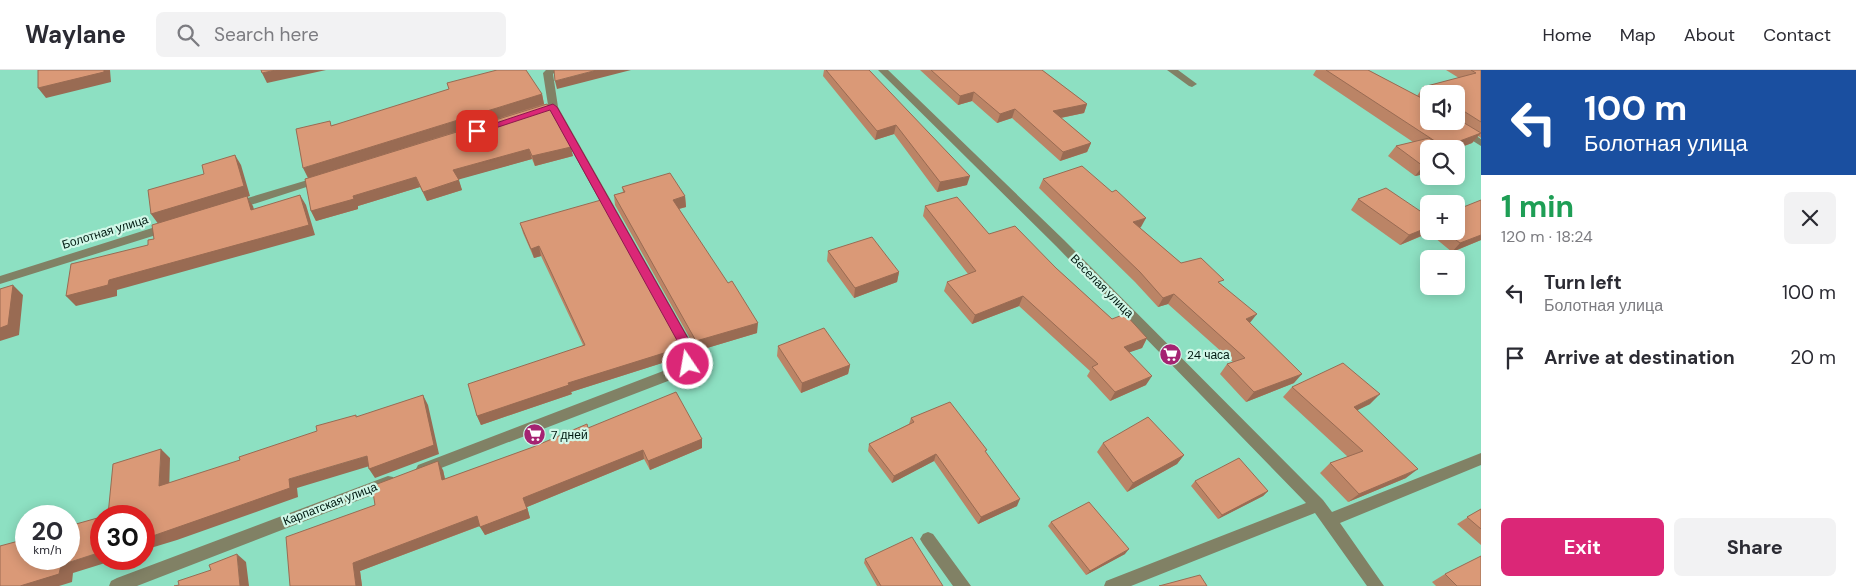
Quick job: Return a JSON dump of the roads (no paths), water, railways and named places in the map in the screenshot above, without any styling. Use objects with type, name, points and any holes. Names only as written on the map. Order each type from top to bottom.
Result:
[{"type":"street","points":[[534,113],[553,107],[548,73],[552,70]]},
{"type":"street","name":"Веселая улица","points":[[883,70],[1060,242],[1318,505],[1376,586]]},
{"type":"street","points":[[1172,70],[1192,84]]},
{"type":"street","name":"Карпатская улица","points":[[117,586],[676,372],[688,364],[690,353],[553,107]]},
{"type":"street","points":[[1460,130],[1481,143]]},
{"type":"street","points":[[229,208],[334,175]]},
{"type":"street","name":"Болотная улица","points":[[0,280],[181,223]]},
{"type":"street","points":[[1329,520],[1481,458]]},
{"type":"street","points":[[1112,586],[1318,505]]},
{"type":"street","points":[[928,539],[963,586]]},
{"type":"place","name":"24 часа","points":[[1171,355]]},
{"type":"place","name":"7 дней","points":[[535,435]]}]
